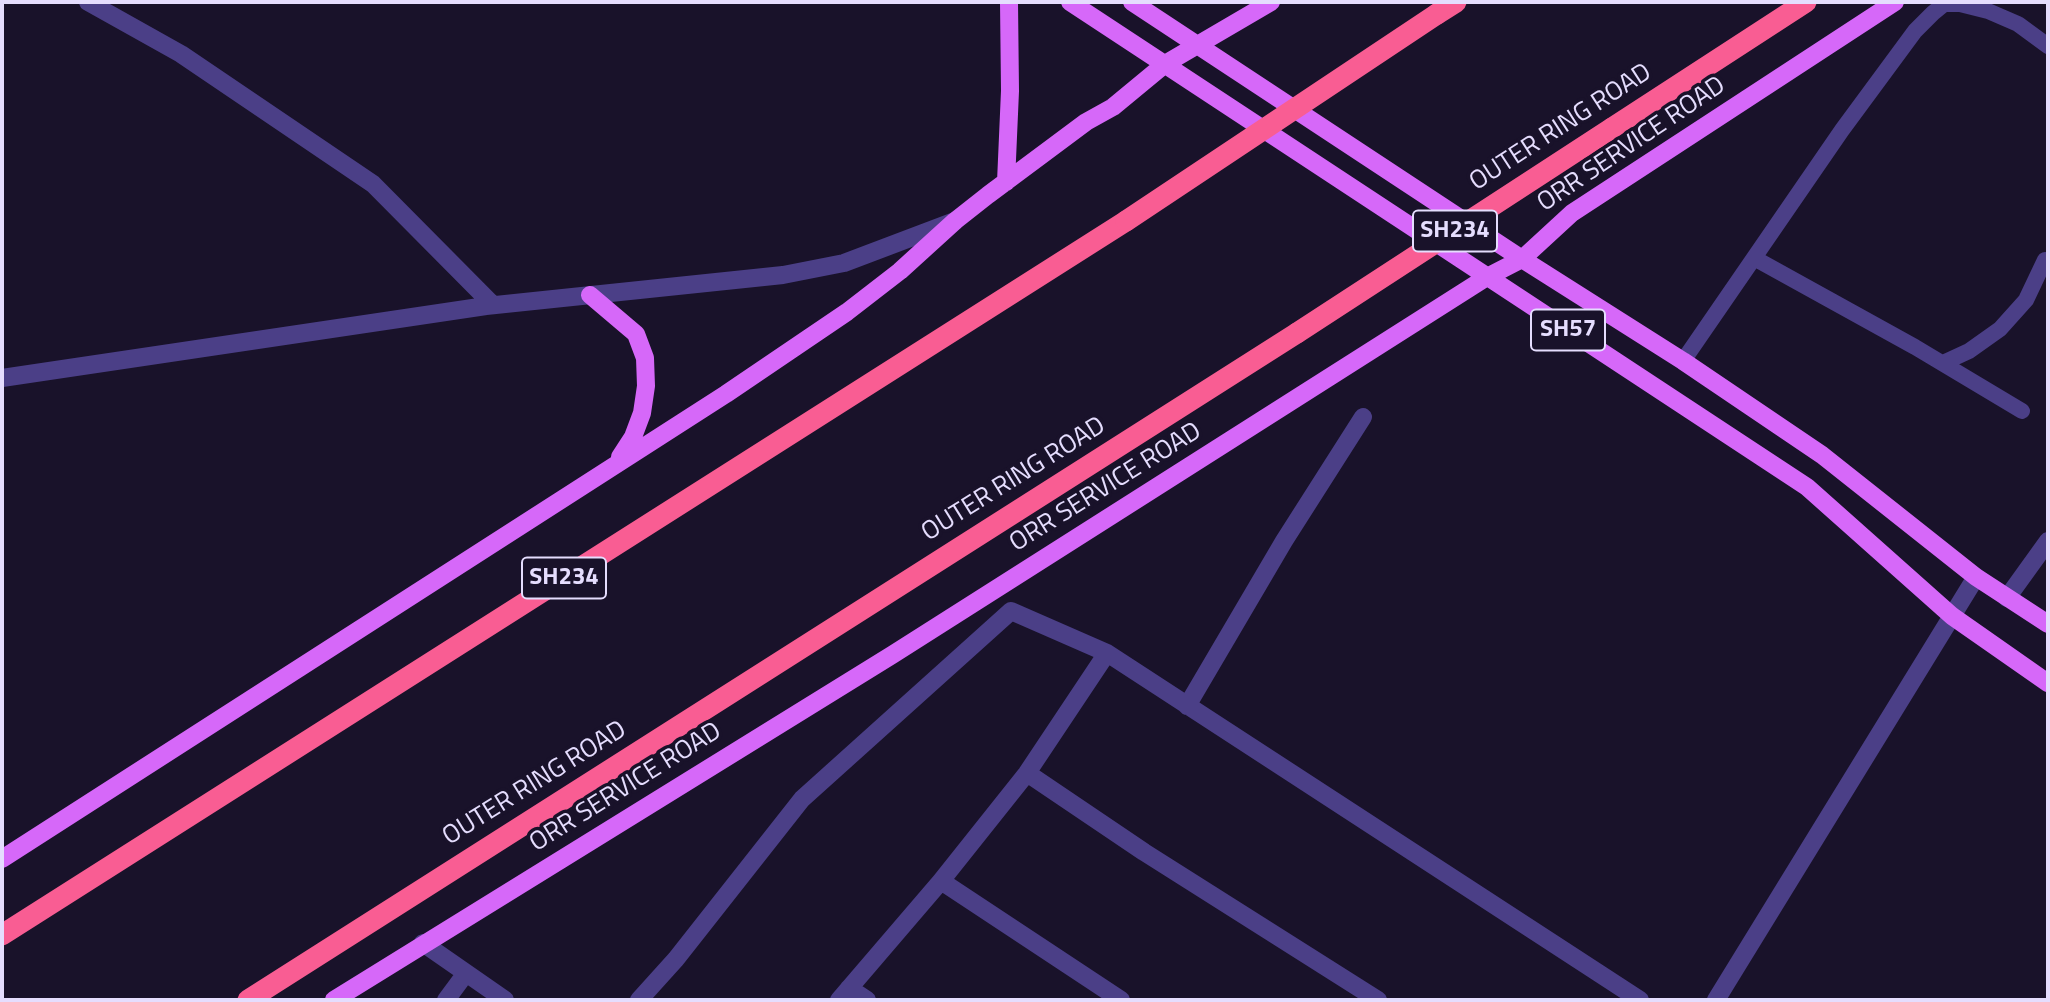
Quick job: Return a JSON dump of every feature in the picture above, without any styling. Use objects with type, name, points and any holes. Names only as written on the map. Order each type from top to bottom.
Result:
[{"type":"highway","name":"SH234","points":[[2,935],[1126,221],[1456,2]]},
{"type":"highway","name":"OUTER RING ROAD","points":[[248,1000],[1297,333],[1806,2]]},
{"type":"main road","points":[[1006,181],[1010,90],[1009,2]]},
{"type":"main road","name":"SH57","points":[[1070,2],[1807,487],[1952,616],[2048,683]]},
{"type":"main road","name":"SH57","points":[[1132,2],[1522,259],[1683,361],[1822,455],[1976,577],[2048,624]]},
{"type":"main road","points":[[2,859],[847,312],[1006,181],[1086,122],[1113,107],[1165,64],[1271,2]]},
{"type":"main road","name":"ORR SERVICE ROAD","points":[[334,1000],[892,655],[1487,277],[1522,259],[1572,213],[1895,2]]},
{"type":"main road","points":[[590,295],[636,334],[645,358],[646,386],[642,413],[633,437],[617,463]]},
{"type":"street","points":[[88,2],[181,54],[373,184],[493,305]]},
{"type":"street","points":[[2,378],[493,305],[783,275],[844,262],[955,221]]},
{"type":"street","points":[[1187,706],[1284,541],[1363,417]]},
{"type":"street","points":[[2007,598],[2048,541]]},
{"type":"street","points":[[1716,1000],[1976,577]]},
{"type":"street","points":[[639,1000],[676,959],[802,799],[1011,611],[1107,653],[1640,1000]]},
{"type":"street","points":[[867,1000],[844,994],[941,881],[1027,773],[1107,653]]},
{"type":"street","points":[[1027,773],[1144,852],[1378,1000]]},
{"type":"street","points":[[941,881],[1121,1000]]},
{"type":"street","points":[[423,943],[505,1000]]},
{"type":"street","points":[[446,1000],[466,973]]},
{"type":"lane","points":[[1683,361],[1842,130],[1915,31],[1944,4],[1960,4],[1988,11],[2018,24],[2048,46]]},
{"type":"lane","points":[[1754,258],[1943,363],[2022,411]]},
{"type":"lane","points":[[1943,363],[1969,351],[2000,329],[2026,300],[2045,260]]}]
